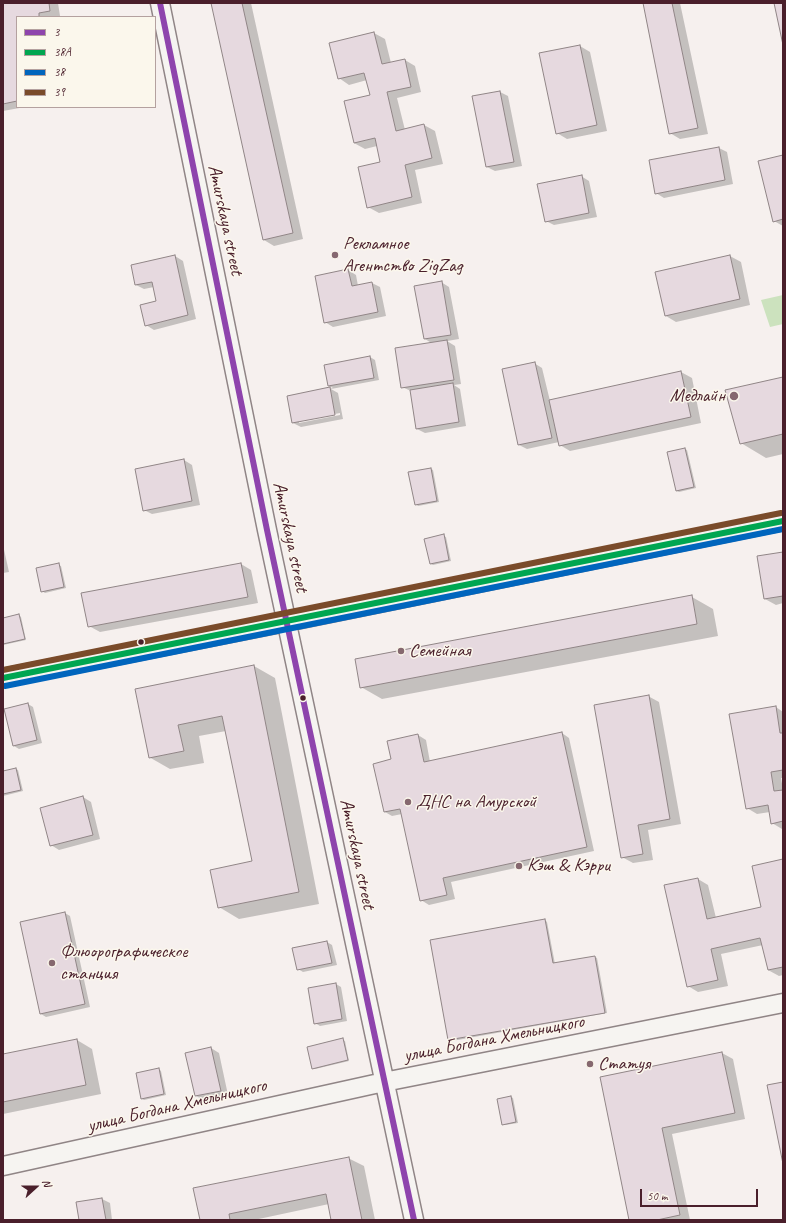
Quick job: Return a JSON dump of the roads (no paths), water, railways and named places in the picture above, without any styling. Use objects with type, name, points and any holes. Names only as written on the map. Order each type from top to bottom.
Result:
[{"type":"street","name":"Amurskaya street","points":[[160,3],[286,622],[414,1220]]},
{"type":"street","points":[[3,678],[783,521]]},
{"type":"street","name":"улица Богдана Хмельницкого","points":[[3,1166],[384,1082],[783,1003]]},
{"type":"place","name":"Рекламное Агентство ZigZag","points":[[335,255]]},
{"type":"place","name":"Медлайн","points":[[734,396]]},
{"type":"place","name":"Семейная","points":[[401,651]]},
{"type":"place","name":"ДНС на Амурской","points":[[408,802]]},
{"type":"place","name":"Кэш & Кэрри","points":[[519,866]]},
{"type":"place","name":"Флюорографическое станция","points":[[52,963]]},
{"type":"place","name":"Статуя","points":[[590,1064]]}]
